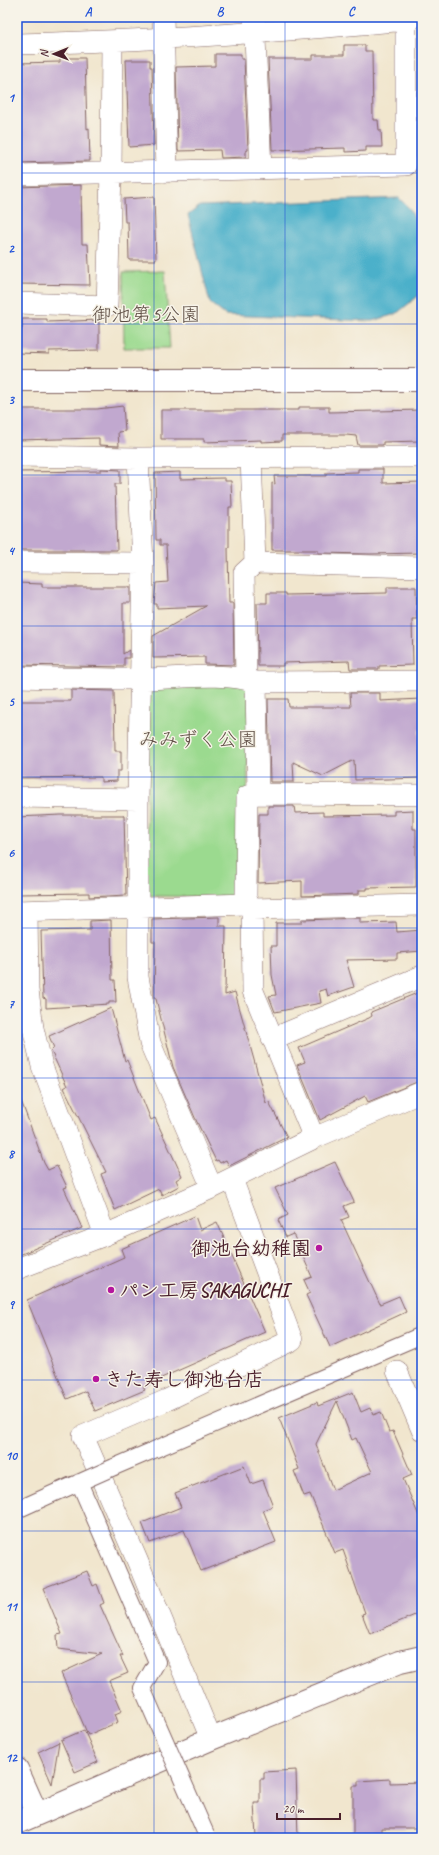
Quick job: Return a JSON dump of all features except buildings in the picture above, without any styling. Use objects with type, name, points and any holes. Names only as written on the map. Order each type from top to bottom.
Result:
[{"type":"street","points":[[163,17],[167,172]]},
{"type":"street","points":[[17,44],[112,42],[164,38],[254,25],[410,19],[406,165],[17,175]]},
{"type":"street","points":[[254,25],[261,169]]},
{"type":"street","points":[[17,303],[107,306],[111,173],[112,42]]},
{"type":"street","points":[[17,380],[422,380]]},
{"type":"street","points":[[17,456],[138,458],[422,457]]},
{"type":"street","points":[[251,457],[255,563]]},
{"type":"street","points":[[138,458],[142,563],[139,679],[138,977],[150,1042],[212,1188]]},
{"type":"street","points":[[17,562],[142,563]]},
{"type":"street","points":[[258,794],[244,573],[255,563],[422,567]]},
{"type":"street","points":[[17,677],[139,679],[211,677],[251,680],[422,680]]},
{"type":"street","points":[[314,1138],[253,991],[250,906],[246,897],[247,796],[258,794],[422,795]]},
{"type":"street","points":[[17,797],[138,799]]},
{"type":"street","points":[[105,1235],[42,1066],[33,1028],[28,990],[22,911],[139,906],[422,905]]},
{"type":"street","points":[[272,1039],[422,976]]},
{"type":"street","points":[[17,1269],[105,1235],[232,1179],[314,1138],[422,1092]]},
{"type":"street","points":[[211,1739],[137,1560],[83,1436],[167,1400],[292,1340],[232,1179]]},
{"type":"street","points":[[17,1510],[422,1335]]},
{"type":"street","points":[[397,1371],[422,1430]]},
{"type":"street","points":[[78,1483],[157,1662],[142,1688],[207,1836]]},
{"type":"street","points":[[17,1824],[211,1739],[400,1662],[422,1657]]},
{"type":"street","points":[[17,1768],[37,1814]]},
{"type":"green space","name":"御池第5公園","points":[[165,271],[170,348],[124,348],[123,272]]},
{"type":"green space","name":"みみずく公園","points":[[148,680],[249,681],[246,897],[146,896]]},
{"type":"water","points":[[399,198],[410,209],[422,235],[422,293],[396,314],[372,321],[225,315],[210,303],[188,215],[200,206]]},
{"type":"place","name":"御池台幼稚園","points":[[319,1248]]},
{"type":"place","name":"パン工房SAKAGUCHI","points":[[111,1290]]},
{"type":"place","name":"きた寿し御池台店","points":[[96,1379]]}]
